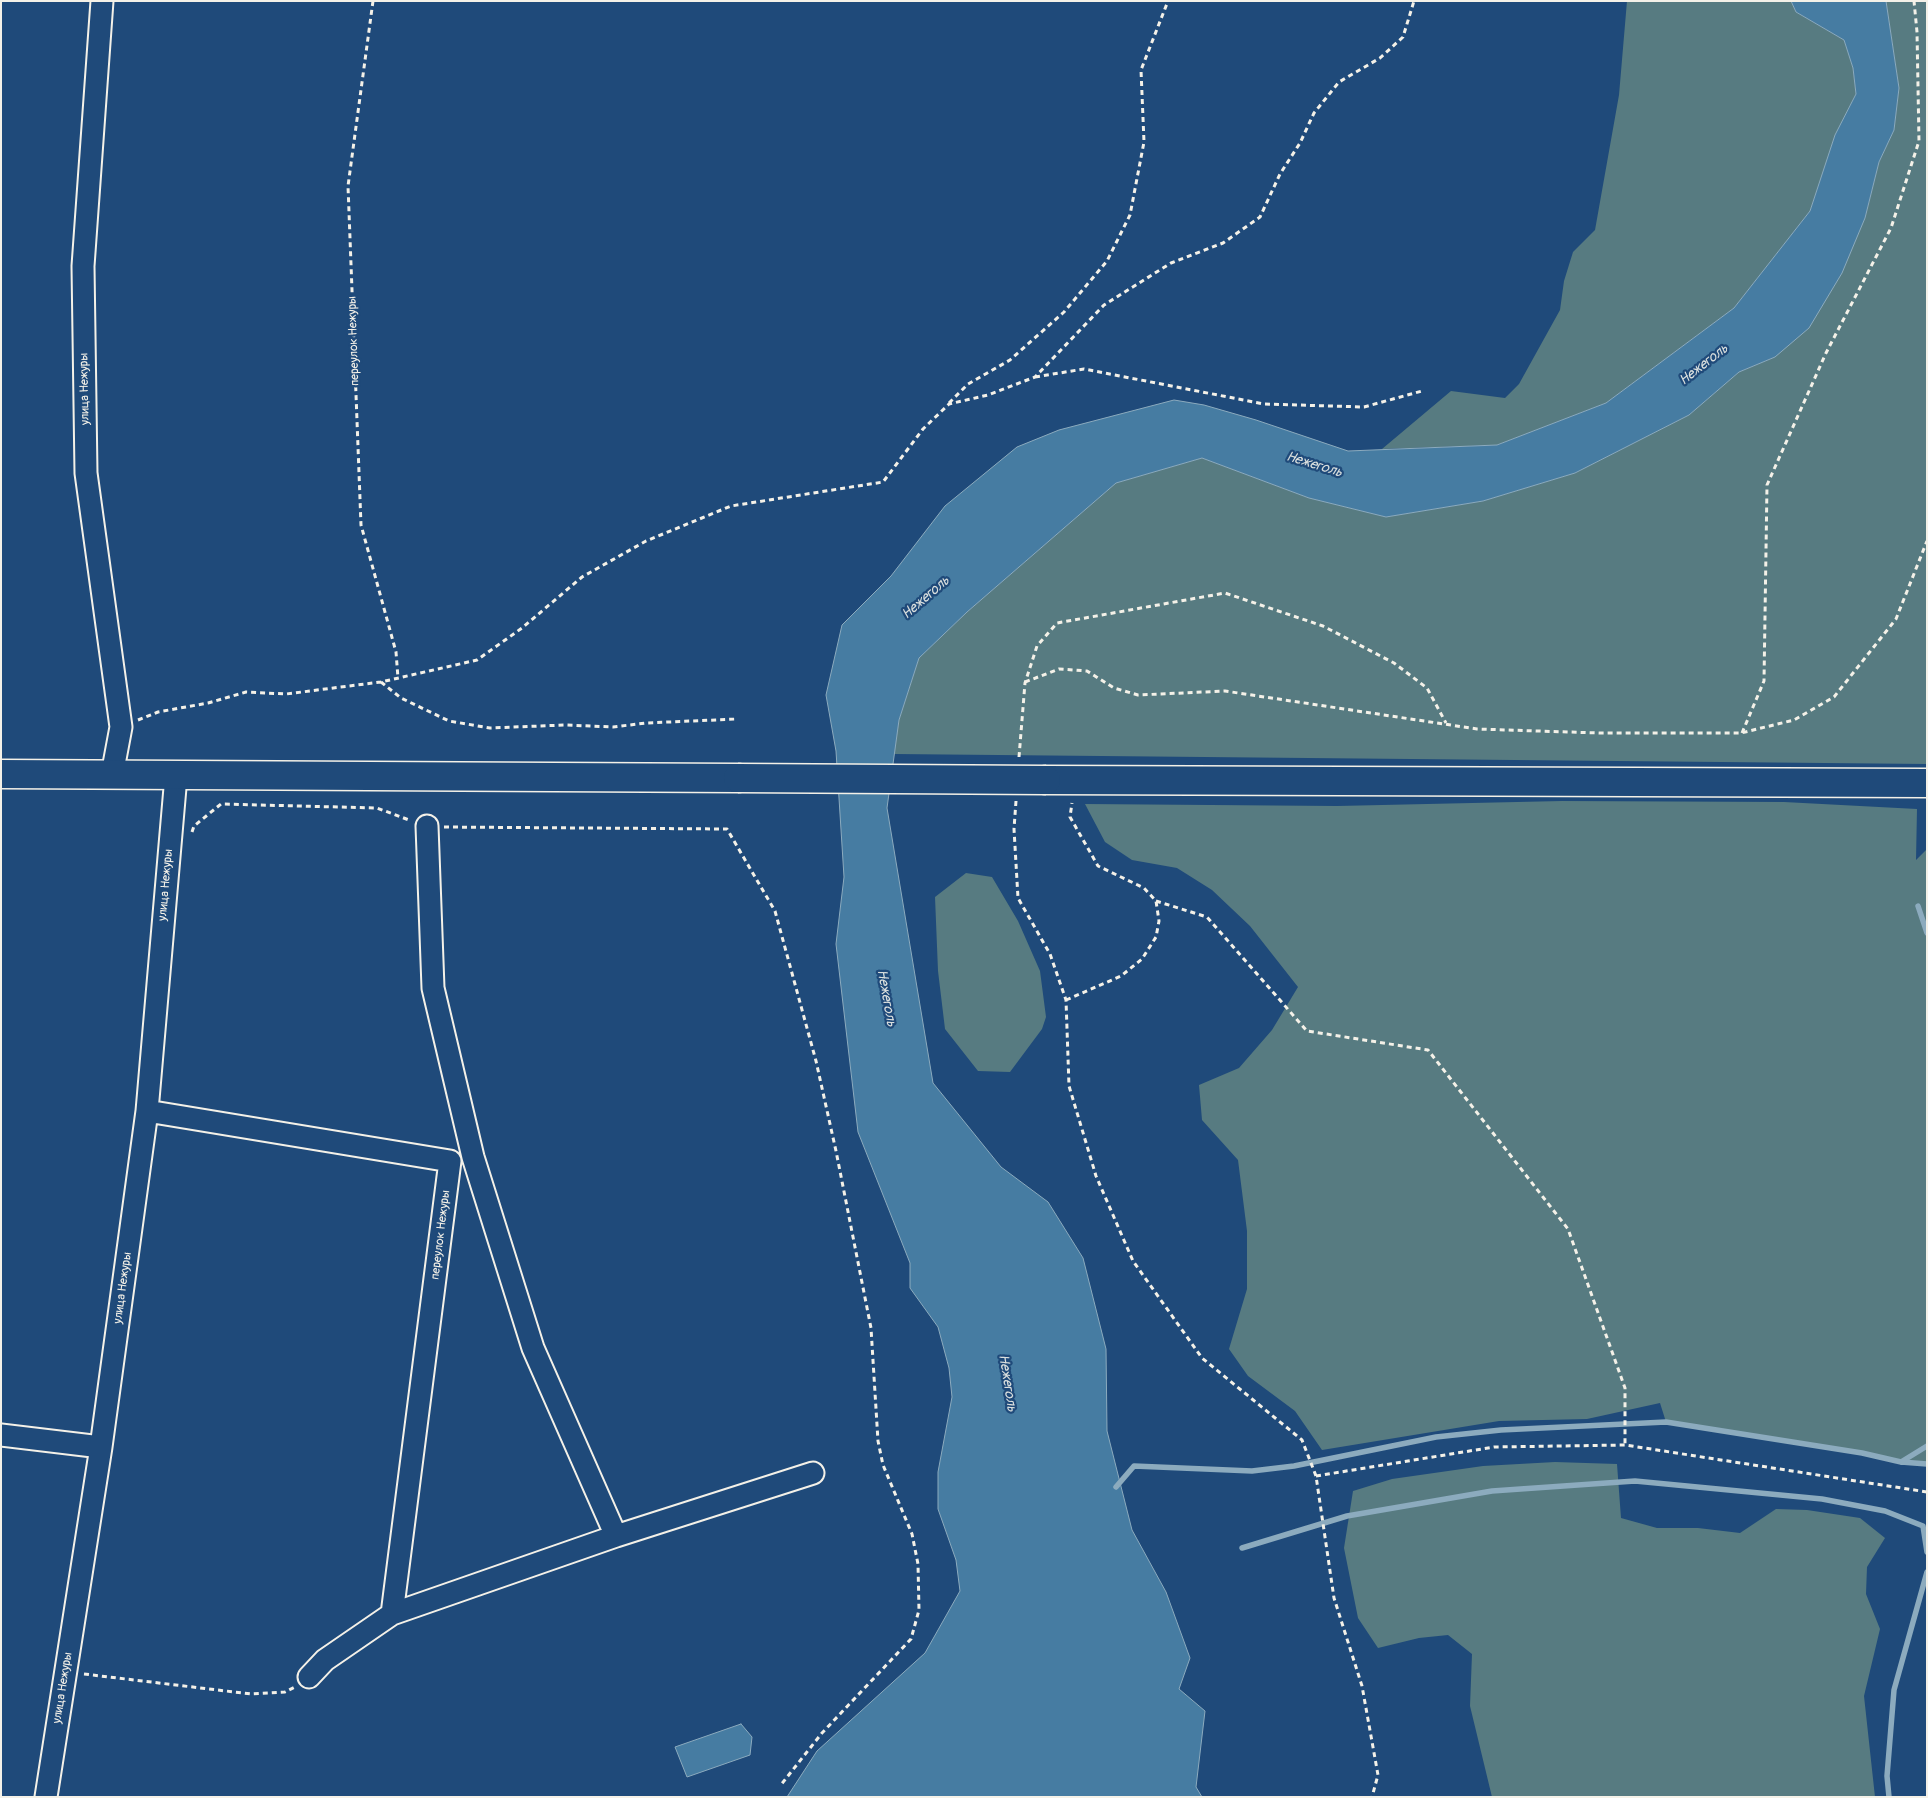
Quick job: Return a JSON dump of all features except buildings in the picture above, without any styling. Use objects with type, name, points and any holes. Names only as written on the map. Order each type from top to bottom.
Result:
[{"type":"main road","points":[[1,774],[1927,783]]},
{"type":"street","name":"улица Нежуры","points":[[102,1],[83,266],[86,473],[121,727],[112,775]]},
{"type":"street","name":"улица Нежуры","points":[[46,1797],[101,1447],[147,1111],[176,776]]},
{"type":"street","points":[[427,826],[433,988],[473,1157],[533,1348],[616,1536]]},
{"type":"street","points":[[147,1111],[450,1161],[473,1157]]},
{"type":"street","name":"переулок Нежуры","points":[[392,1614],[450,1161]]},
{"type":"street","points":[[1,1435],[101,1447]]},
{"type":"street","points":[[309,1677],[325,1660],[392,1614],[616,1536],[812,1473]]},
{"type":"path","name":"переулок Нежуры","points":[[372,1],[348,186],[361,525],[396,652],[398,678]]},
{"type":"path","points":[[121,727],[158,712],[208,703],[246,692],[286,694],[381,682],[477,660],[522,628],[582,576],[646,542],[731,506],[883,482],[923,429],[968,384],[1010,360],[1064,312],[1107,261],[1130,215],[1144,142],[1141,70],[1168,1]]},
{"type":"path","points":[[1035,378],[1104,305],[1171,262],[1223,243],[1260,217],[1280,174],[1300,143],[1314,114],[1339,82],[1380,58],[1403,37],[1414,1]]},
{"type":"path","points":[[1741,734],[1764,681],[1767,485],[1826,353],[1892,228],[1920,141],[1917,32],[1914,1]]},
{"type":"path","points":[[949,404],[988,395],[1035,378],[1084,369],[1264,404],[1364,407],[1422,391]]},
{"type":"path","points":[[1025,683],[1059,668],[1087,671],[1114,688],[1138,695],[1225,691],[1477,729],[1599,734],[1741,734],[1794,720],[1834,697],[1896,619],[1927,541]]},
{"type":"path","points":[[1019,763],[1025,683],[1037,646],[1057,623],[1225,593],[1323,626],[1394,663],[1427,688],[1446,723]]},
{"type":"path","points":[[381,682],[401,698],[449,721],[490,728],[564,725],[613,727],[646,723],[737,719]]},
{"type":"path","points":[[1075,778],[1070,817],[1098,866],[1144,888],[1156,901],[1207,917],[1307,1032],[1428,1050],[1568,1228],[1625,1388],[1625,1445]]},
{"type":"path","points":[[1017,792],[1014,830],[1018,898],[1050,954],[1066,1000],[1069,1086],[1096,1176],[1133,1261],[1202,1358],[1302,1440],[1316,1476],[1334,1598],[1362,1686],[1378,1775],[1372,1797]]},
{"type":"path","points":[[191,834],[194,826],[221,804],[377,808],[427,826],[727,829],[775,911],[816,1062],[836,1151],[871,1328],[878,1441],[883,1465],[912,1534],[918,1564],[919,1610],[912,1639],[822,1733],[780,1786]]},
{"type":"path","points":[[1066,1000],[1121,976],[1142,959],[1156,937],[1159,921],[1156,901]]},
{"type":"path","points":[[1316,1476],[1494,1447],[1625,1445],[1927,1492]]},
{"type":"path","points":[[66,1671],[251,1694],[285,1692],[309,1677]]},
{"type":"green space","points":[[1627,1],[1791,1],[1796,12],[1844,40],[1853,68],[1856,94],[1835,136],[1810,211],[1734,308],[1606,403],[1497,445],[1382,449],[1451,391],[1505,398],[1519,384],[1560,310],[1564,281],[1573,252],[1595,230],[1619,95]]},
{"type":"green space","points":[[1886,1],[1927,1],[1927,764],[894,754],[899,720],[919,658],[967,612],[1116,483],[1202,458],[1309,498],[1386,517],[1483,501],[1575,473],[1689,415],[1739,372],[1775,357],[1865,218],[1879,162],[1894,130],[1899,88]]},
{"type":"green space","points":[[1562,801],[1784,802],[1917,809],[1916,860],[1927,849],[1927,1464],[1901,1462],[1862,1453],[1666,1422],[1660,1403],[1587,1419],[1499,1421],[1322,1450],[1295,1411],[1248,1376],[1229,1349],[1247,1289],[1247,1231],[1238,1160],[1202,1120],[1199,1085],[1239,1068],[1272,1030],[1298,987],[1250,926],[1212,890],[1177,868],[1132,860],[1105,842],[1085,804],[1337,806]]},
{"type":"green space","points":[[966,873],[992,877],[1018,921],[1040,971],[1046,1017],[1042,1029],[1010,1072],[978,1071],[945,1029],[938,971],[935,897]]},
{"type":"green space","points":[[1555,1462],[1617,1464],[1621,1518],[1657,1528],[1698,1528],[1740,1533],[1776,1509],[1807,1510],[1860,1518],[1885,1538],[1867,1567],[1866,1594],[1880,1629],[1864,1696],[1875,1797],[1492,1797],[1470,1706],[1472,1654],[1448,1635],[1419,1638],[1378,1648],[1358,1618],[1344,1548],[1353,1491],[1392,1479],[1483,1466]]},
{"type":"water","name":"Нежеголь","points":[[1791,1],[1886,1],[1899,88],[1894,130],[1879,162],[1865,218],[1842,273],[1809,328],[1775,357],[1739,372],[1689,415],[1575,473],[1483,501],[1386,517],[1309,498],[1202,458],[1116,483],[967,612],[919,658],[899,720],[887,808],[933,1083],[1001,1167],[1048,1202],[1083,1258],[1106,1349],[1107,1431],[1132,1530],[1166,1592],[1190,1658],[1179,1689],[1205,1711],[1196,1787],[1202,1797],[787,1797],[817,1751],[925,1653],[960,1591],[956,1560],[938,1509],[938,1472],[952,1397],[949,1368],[938,1327],[910,1288],[910,1263],[858,1132],[836,944],[844,877],[836,751],[826,695],[842,625],[891,576],[945,506],[1017,447],[1059,430],[1174,400],[1204,405],[1256,420],[1348,451],[1497,445],[1606,403],[1734,308],[1810,211],[1835,135],[1856,94],[1853,68],[1844,40],[1796,12]]},
{"type":"water","points":[[741,1724],[752,1737],[750,1755],[687,1777],[675,1747]]},
{"type":"waterway","points":[[1918,906],[1927,933]]},
{"type":"waterway","points":[[1116,1487],[1134,1466],[1252,1471],[1294,1466],[1436,1437],[1501,1430],[1666,1422],[1862,1453],[1901,1462],[1927,1464]]},
{"type":"waterway","points":[[1901,1462],[1927,1446]]},
{"type":"waterway","points":[[1242,1548],[1347,1516],[1492,1491],[1635,1481],[1822,1499],[1885,1511],[1923,1526],[1927,1552]]},
{"type":"waterway","points":[[1889,1797],[1887,1776],[1894,1690],[1927,1572]]}]
